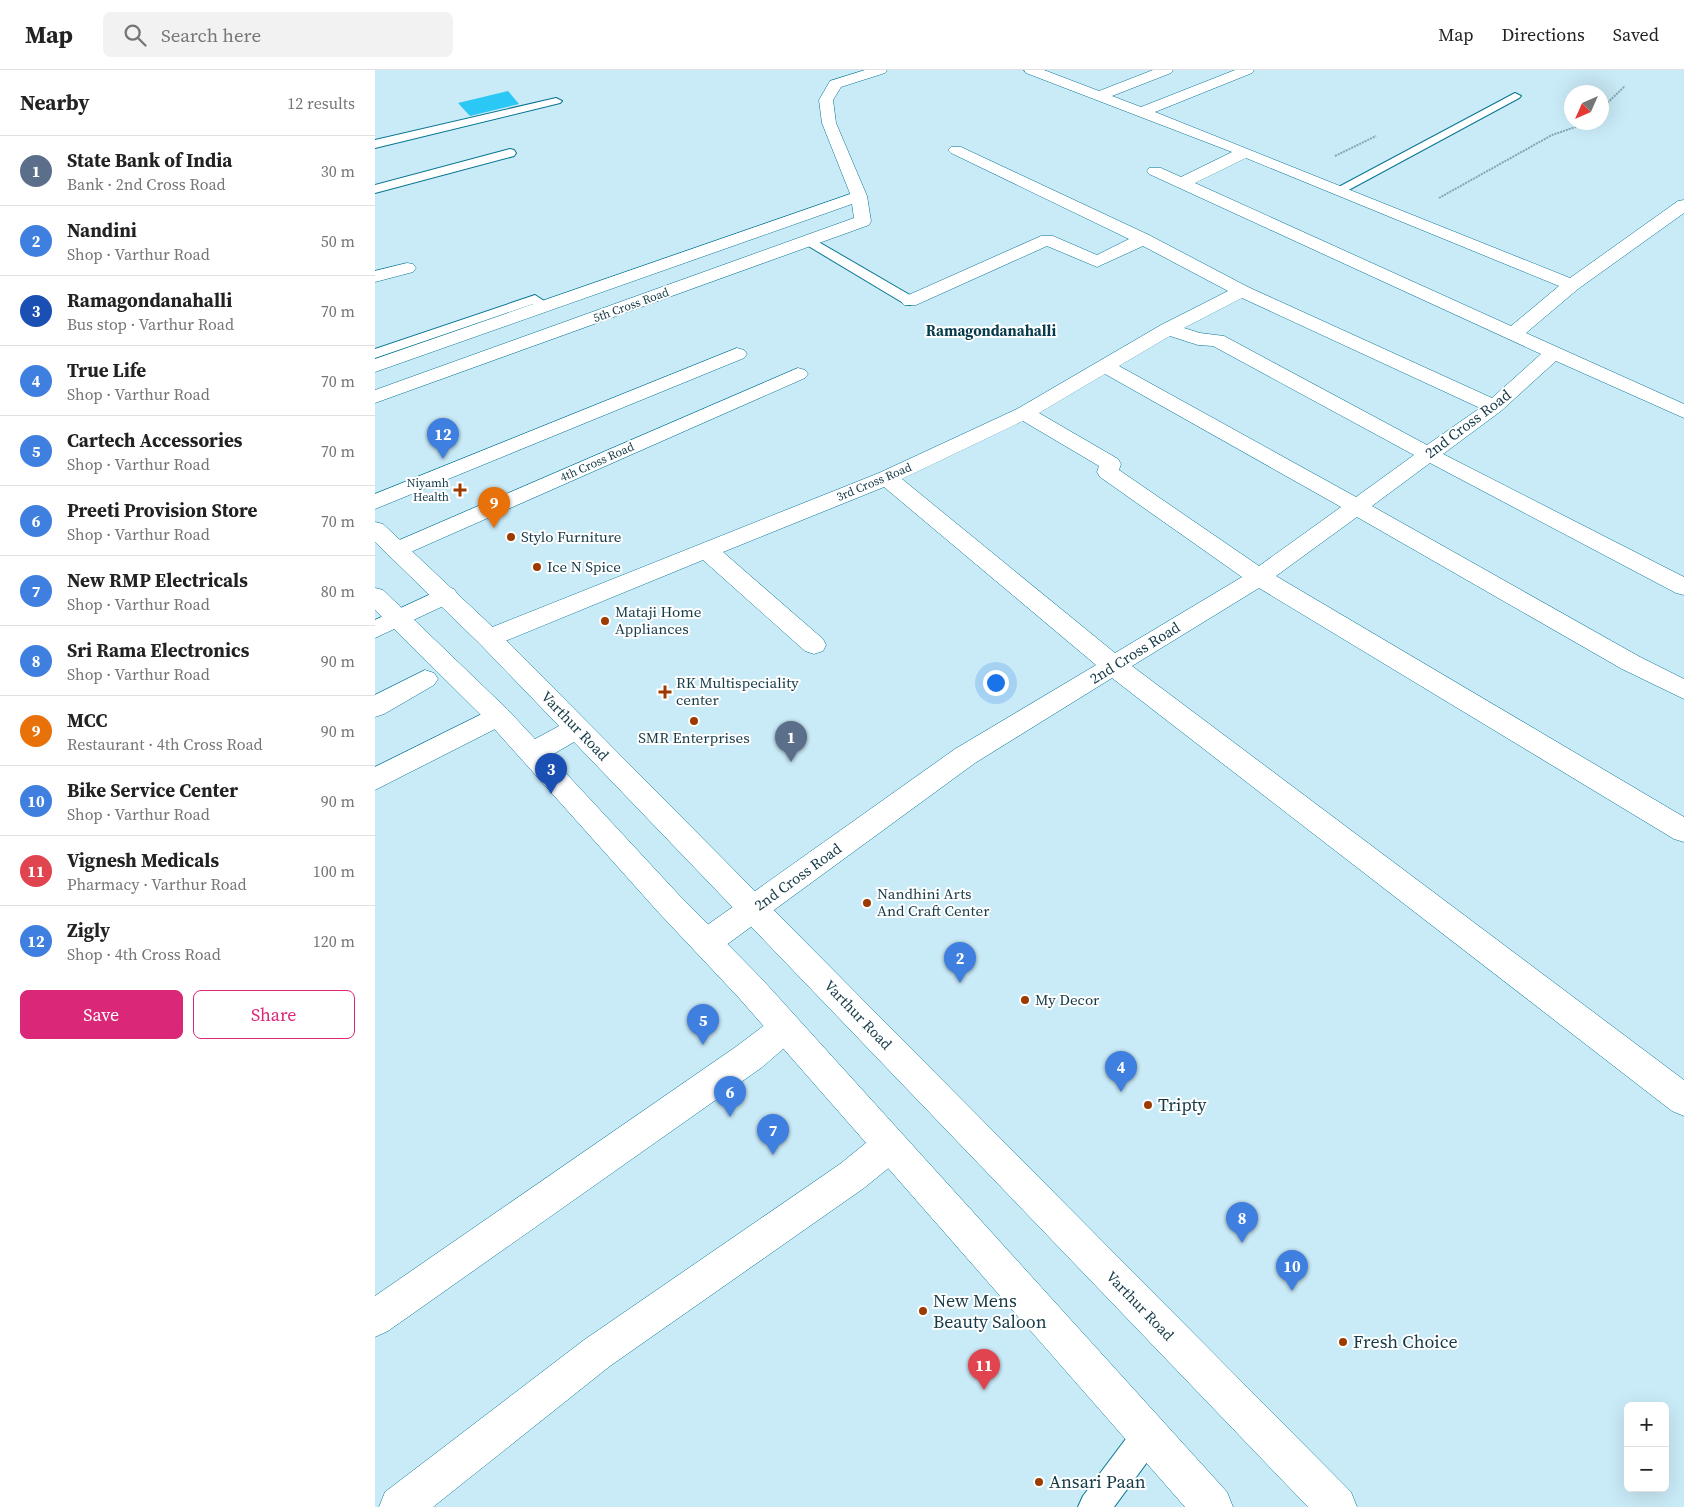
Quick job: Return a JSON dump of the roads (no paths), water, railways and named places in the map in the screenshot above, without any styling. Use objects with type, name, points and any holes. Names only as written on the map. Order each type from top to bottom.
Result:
[{"type":"street","name":"5th Cross Road","points":[[375,397],[863,221],[859,196],[829,123],[826,100],[835,84],[880,70]]},
{"type":"street","points":[[1031,70],[1245,152],[1573,285]]},
{"type":"street","points":[[1100,96],[1166,70]]},
{"type":"street","points":[[1142,112],[1247,70]]},
{"type":"street","points":[[1059,81],[1081,73]]},
{"type":"street","points":[[955,150],[1143,239],[1242,291],[1494,407]]},
{"type":"street","points":[[1182,183],[1245,152]]},
{"type":"street","points":[[1155,170],[1684,412]]},
{"type":"street","name":"5th Cross Road","points":[[375,366],[859,196]]},
{"type":"street","points":[[1513,334],[1573,285],[1684,205]]},
{"type":"street","points":[[910,301],[1047,240],[1097,262],[1143,239]]},
{"type":"street","points":[[375,278],[407,268]]},
{"type":"street","name":"3rd Cross Road","points":[[489,638],[887,478],[1024,413],[1167,329],[1242,291]]},
{"type":"street","points":[[1167,329],[1198,339],[1217,340],[1428,454],[1684,587]]},
{"type":"street","name":"2nd Cross Road","points":[[707,942],[965,756],[1259,577],[1494,407],[1554,353]]},
{"type":"street","points":[[375,502],[737,354]]},
{"type":"street","points":[[1105,366],[1224,431],[1631,663],[1684,690]]},
{"type":"street","name":"4th Cross Road","points":[[385,540],[798,374]]},
{"type":"street","points":[[1024,413],[1110,464],[1108,472],[1259,577],[1684,831]]},
{"type":"street","points":[[887,478],[1114,666],[1684,1100]]},
{"type":"street","name":"Varthur Road","points":[[385,540],[442,591],[489,638],[1336,1507]]},
{"type":"street","points":[[707,551],[814,645]]},
{"type":"street","points":[[442,591],[383,615],[436,672],[498,716],[533,753],[669,904],[707,942],[785,1028],[1212,1507]]},
{"type":"street","points":[[375,707],[436,672]]},
{"type":"street","points":[[375,779],[498,716]]},
{"type":"street","points":[[533,753],[576,728]]},
{"type":"street","points":[[375,1318],[749,1057],[785,1028]]},
{"type":"street","points":[[400,1507],[597,1353],[852,1176],[889,1146]]},
{"type":"lane","points":[[1339,190],[1515,96]]},
{"type":"lane","points":[[375,144],[556,101]]},
{"type":"lane","points":[[375,189],[510,153]]},
{"type":"lane","points":[[810,241],[910,301]]},
{"type":"lane","points":[[375,354],[535,298],[545,306]]},
{"type":"lane","points":[[1094,1507],[1148,1435]]},
{"type":"water","points":[[508,91],[519,104],[470,116],[458,103]]},
{"type":"place","name":"Zigly","points":[[443,459]]},
{"type":"place","name":"Niyamh Health","points":[[460,490]]},
{"type":"place","name":"MCC","points":[[494,528]]},
{"type":"place","name":"Stylo Furniture","points":[[511,537]]},
{"type":"place","name":"Ice N Spice","points":[[537,567]]},
{"type":"place","name":"Mataji Home Appliances","points":[[605,621]]},
{"type":"place","name":"RK Multispeciality center","points":[[665,692]]},
{"type":"place","name":"SMR Enterprises","points":[[694,721]]},
{"type":"place","name":"State Bank of India","points":[[791,762]]},
{"type":"place","name":"Ramagondanahalli","points":[[551,794]]},
{"type":"place","name":"Nandhini Arts And Craft Center","points":[[867,903]]},
{"type":"place","name":"Nandini","points":[[960,983]]},
{"type":"place","name":"My Decor","points":[[1025,1000]]},
{"type":"place","name":"Cartech Accessories","points":[[703,1045]]},
{"type":"place","name":"True Life","points":[[1121,1092]]},
{"type":"place","name":"Tripty","points":[[1148,1105]]},
{"type":"place","name":"Preeti Provision Store","points":[[730,1117]]},
{"type":"place","name":"New RMP Electricals","points":[[773,1155]]},
{"type":"place","name":"Sri Rama Electronics","points":[[1242,1243]]},
{"type":"place","name":"Bike Service Center","points":[[1292,1291]]},
{"type":"place","name":"New Mens Beauty Saloon","points":[[923,1311]]},
{"type":"place","name":"Fresh Choice","points":[[1343,1342]]},
{"type":"place","name":"Vignesh Medicals","points":[[984,1390]]},
{"type":"place","name":"Ansari Paan","points":[[1039,1482]]},
{"type":"district","name":"Ramagondanahalli","points":[[991,331]]}]
